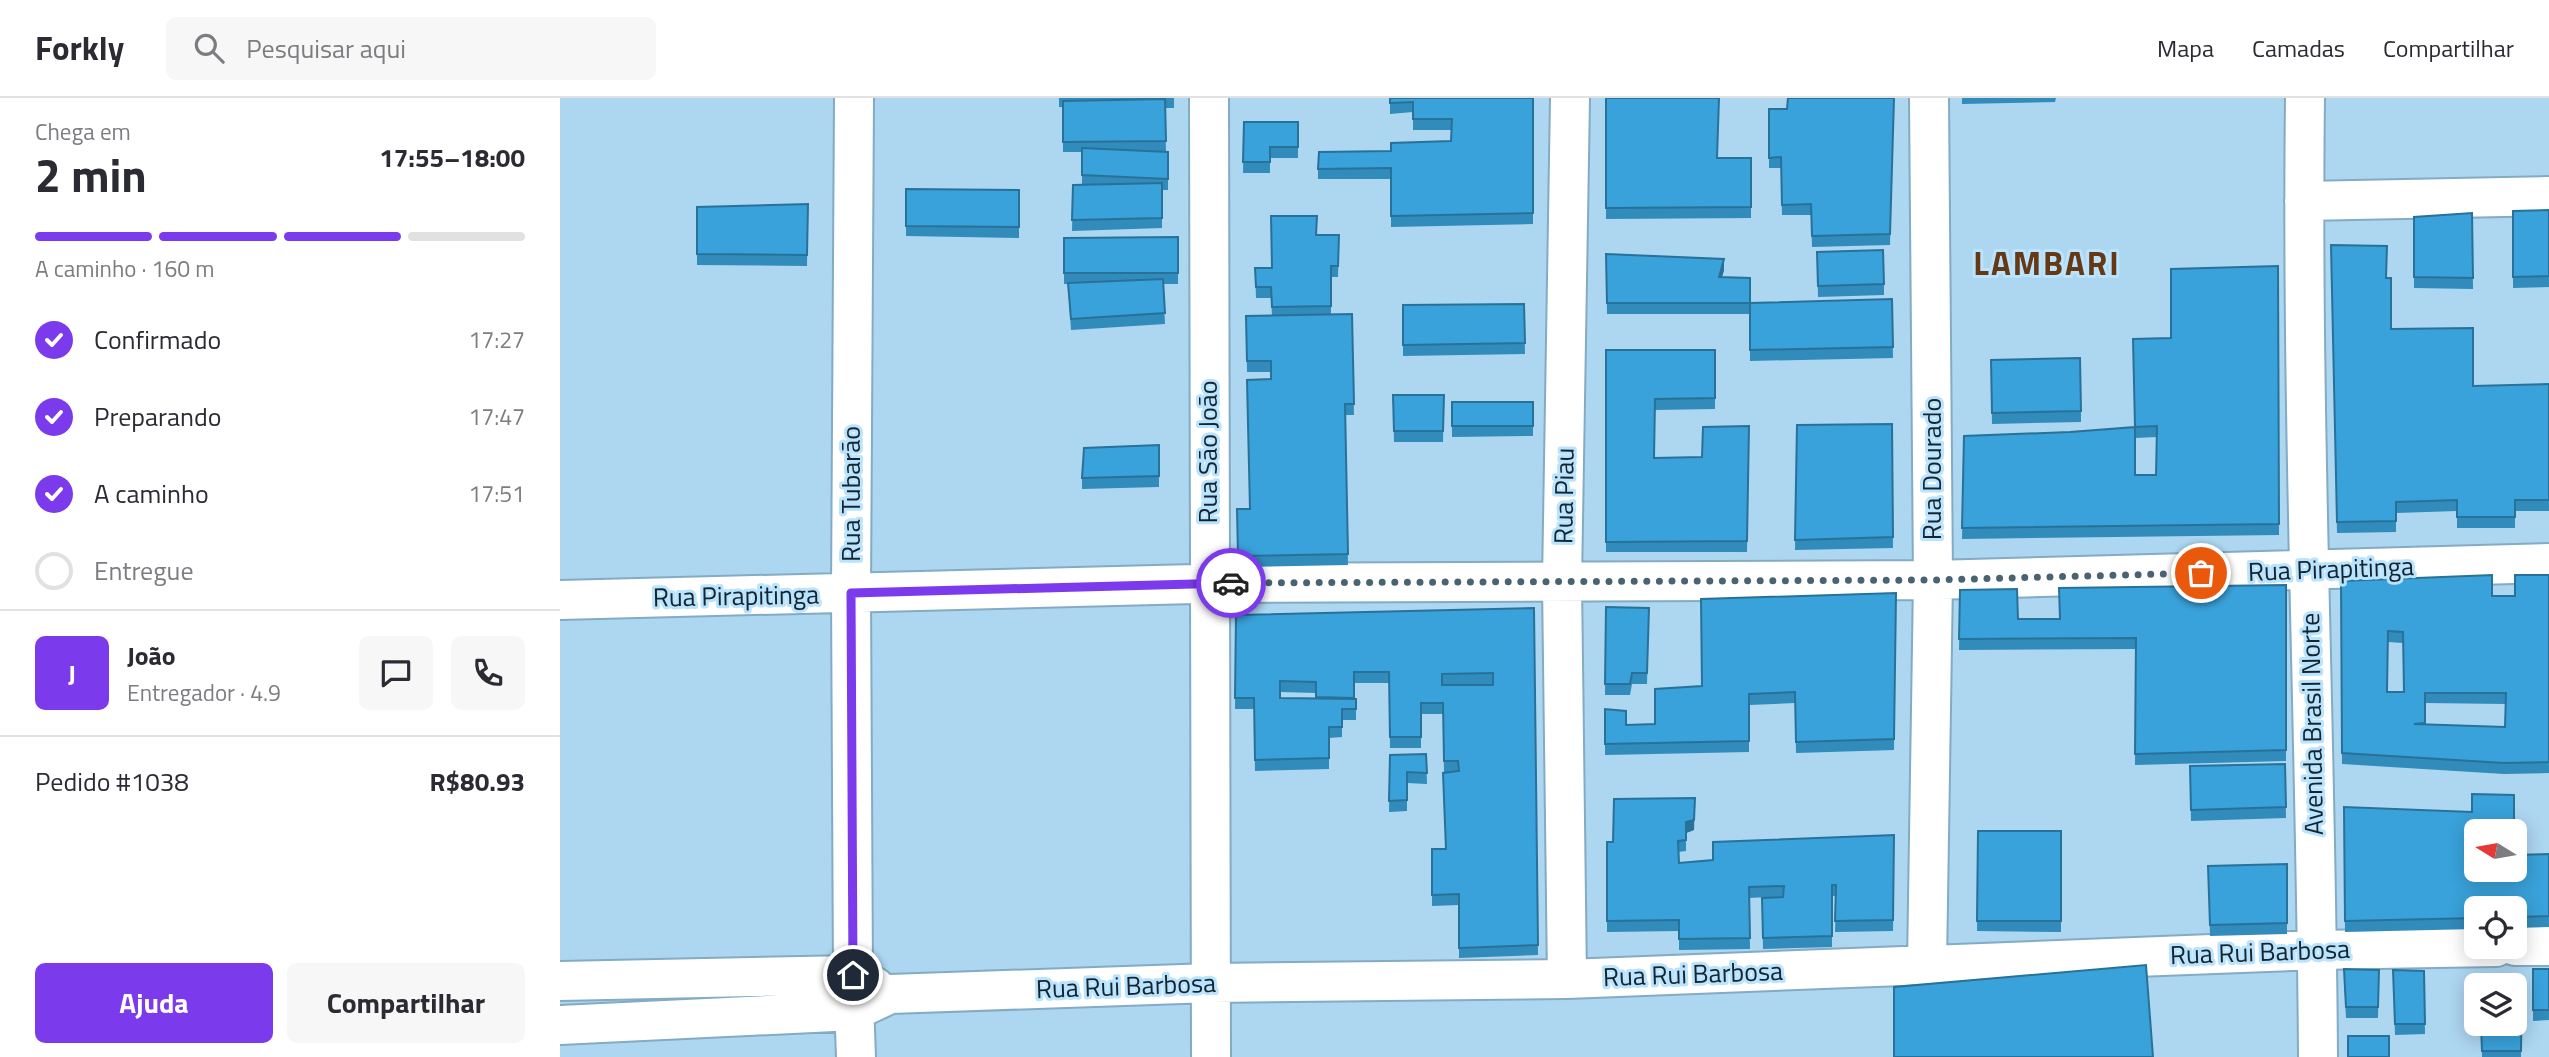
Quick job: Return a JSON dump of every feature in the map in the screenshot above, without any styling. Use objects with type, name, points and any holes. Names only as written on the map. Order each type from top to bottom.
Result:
[{"type":"street","name":"Rua Tubarão","points":[[854,98],[851,593],[853,993],[856,1057]]},
{"type":"street","name":"Rua São João","points":[[1209,98],[1211,1057]]},
{"type":"street","name":"Rua Piau","points":[[1567,979],[1562,582],[1570,98]]},
{"type":"street","name":"Rua Dourado","points":[[1927,965],[1933,580],[1929,98]]},
{"type":"street","name":"Avenida Brasil Norte","points":[[2305,98],[2309,570],[2318,1057]]},
{"type":"street","points":[[2304,201],[2549,195]]},
{"type":"street","name":"Rua Pirapitinga","points":[[560,600],[1208,584],[1933,580],[2549,563]]},
{"type":"street","points":[[2527,946],[2549,946]]},
{"type":"street","name":"Rua Rui Barbosa","points":[[853,993],[1567,979],[2317,950],[2464,948]]},
{"type":"street","points":[[560,981],[853,993]]},
{"type":"street","points":[[560,1025],[853,993]]},
{"type":"building","points":[[1390,98],[1533,98],[1533,213],[1391,216],[1391,168],[1318,169],[1319,152],[1391,151],[1391,143],[1451,141],[1452,119],[1413,119],[1413,102],[1390,103]]},
{"type":"building","points":[[1606,98],[1719,98],[1717,158],[1751,158],[1751,207],[1606,208]]},
{"type":"building","points":[[1788,98],[1894,98],[1890,234],[1812,236],[1811,204],[1782,205],[1781,157],[1769,158],[1769,109],[1787,109]]},
{"type":"building","points":[[1165,99],[1166,141],[1063,142],[1063,101]]},
{"type":"building","points":[[1244,122],[1298,122],[1298,147],[1270,147],[1270,162],[1243,162]]},
{"type":"building","points":[[1082,148],[1168,152],[1168,179],[1082,175]]},
{"type":"building","points":[[1162,183],[1162,218],[1072,220],[1073,185]]},
{"type":"building","points":[[906,189],[1019,190],[1019,227],[906,226]]},
{"type":"building","points":[[808,204],[807,255],[697,254],[697,207]]},
{"type":"building","points":[[2549,210],[2549,276],[2513,277],[2513,211]]},
{"type":"building","points":[[2472,213],[2473,278],[2414,277],[2414,217]]},
{"type":"building","points":[[1271,216],[1317,216],[1316,235],[1339,235],[1338,266],[1331,266],[1331,306],[1272,307],[1271,287],[1256,287],[1255,268],[1272,268]]},
{"type":"building","points":[[1178,237],[1178,273],[1064,273],[1064,238]]},
{"type":"building","points":[[2331,245],[2387,246],[2386,278],[2391,278],[2391,329],[2473,328],[2473,386],[2549,384],[2549,500],[2515,500],[2515,517],[2457,517],[2457,500],[2396,502],[2396,521],[2337,522]]},
{"type":"building","points":[[1883,250],[1884,284],[1818,286],[1817,252]]},
{"type":"building","points":[[1606,254],[1724,259],[1719,277],[1750,278],[1750,303],[1607,303]]},
{"type":"building","points":[[2278,266],[2279,524],[1962,528],[1964,436],[2135,427],[2133,339],[2171,338],[2171,269]],"holes":[[[2157,426],[2156,475],[2135,475],[2135,427]]]},
{"type":"building","points":[[1163,279],[1165,313],[1071,319],[1068,283]]},
{"type":"building","points":[[1892,299],[1893,347],[1750,350],[1750,303]]},
{"type":"building","points":[[1524,304],[1525,343],[1403,345],[1403,305]]},
{"type":"building","points":[[1352,314],[1354,404],[1345,404],[1348,554],[1238,556],[1237,509],[1250,509],[1247,380],[1271,379],[1271,361],[1247,361],[1246,316]]},
{"type":"building","points":[[1606,350],[1715,350],[1715,398],[1655,399],[1654,458],[1702,457],[1703,427],[1749,426],[1747,541],[1606,542]]},
{"type":"building","points":[[2080,358],[2081,411],[1992,413],[1991,360]]},
{"type":"building","points":[[1393,395],[1444,395],[1443,431],[1394,431]]},
{"type":"building","points":[[1452,402],[1533,402],[1533,426],[1452,426]]},
{"type":"building","points":[[1892,424],[1893,537],[1795,540],[1797,425]]},
{"type":"building","points":[[1159,445],[1159,476],[1082,478],[1084,448]]},
{"type":"building","points":[[2492,575],[2492,596],[2515,596],[2515,575],[2549,575],[2549,762],[2504,763],[2342,753],[2341,581]],"holes":[[[2388,631],[2403,632],[2404,692],[2387,692]],[[2425,693],[2506,693],[2505,727],[2414,724],[2425,723]]]},
{"type":"building","points":[[2286,585],[2286,750],[2135,754],[2136,638],[1959,639],[1960,590],[2017,589],[2018,619],[2060,619],[2059,588]]},
{"type":"building","points":[[1896,593],[1894,739],[1796,742],[1795,692],[1749,694],[1749,741],[1605,744],[1605,709],[1626,711],[1626,725],[1655,724],[1655,689],[1702,686],[1701,599]]},
{"type":"building","points":[[1606,607],[1649,608],[1647,673],[1632,673],[1630,684],[1605,684]]},
{"type":"building","points":[[1534,608],[1538,945],[1459,948],[1459,894],[1432,895],[1432,849],[1446,849],[1443,773],[1459,771],[1458,761],[1444,761],[1443,703],[1421,703],[1421,737],[1390,737],[1389,672],[1354,672],[1354,698],[1316,697],[1316,682],[1280,681],[1280,698],[1356,699],[1356,709],[1342,709],[1342,727],[1329,727],[1329,758],[1255,760],[1254,698],[1235,698],[1236,615]],"holes":[[[1493,673],[1493,685],[1442,685],[1442,674]]]},
{"type":"building","points":[[1426,754],[1427,773],[1407,772],[1407,800],[1389,801],[1390,755]]},
{"type":"building","points":[[2285,764],[2286,807],[2191,810],[2190,766]]},
{"type":"building","points":[[2472,794],[2514,795],[2514,819],[2464,819],[2464,882],[2527,882],[2527,855],[2549,854],[2549,916],[2527,917],[2527,896],[2464,896],[2464,918],[2345,921],[2344,807],[2472,812]]},
{"type":"building","points":[[1695,798],[1694,820],[1686,822],[1686,840],[1678,841],[1679,863],[1713,860],[1713,842],[1894,835],[1893,920],[1835,921],[1836,885],[1832,885],[1832,936],[1763,938],[1762,898],[1783,897],[1784,886],[1749,887],[1750,938],[1679,939],[1679,920],[1607,921],[1607,842],[1613,842],[1614,799]]},
{"type":"building","points":[[1978,831],[2061,831],[2061,921],[1977,921]]},
{"type":"building","points":[[2287,864],[2287,923],[2210,925],[2208,866]]},
{"type":"building","points":[[2146,965],[2153,1057],[1894,1057],[1894,987]]},
{"type":"building","points":[[2344,969],[2379,970],[2378,1007],[2346,1007]]},
{"type":"building","points":[[2533,969],[2549,969],[2549,1010],[2533,1010]]},
{"type":"building","points":[[2393,970],[2424,971],[2425,1024],[2395,1024]]},
{"type":"building","points":[[2348,1036],[2389,1036],[2389,1057],[2348,1057]]},
{"type":"building","points":[[2481,1036],[2521,1036],[2521,1051],[2482,1051]]},
{"type":"way so far","points":[[1231,583],[1933,580],[2201,573]]},
{"type":"district","name":"LAMBARI","points":[[2047,263]]},
{"type":"route","points":[[853,975],[851,593],[1231,583]]}]
